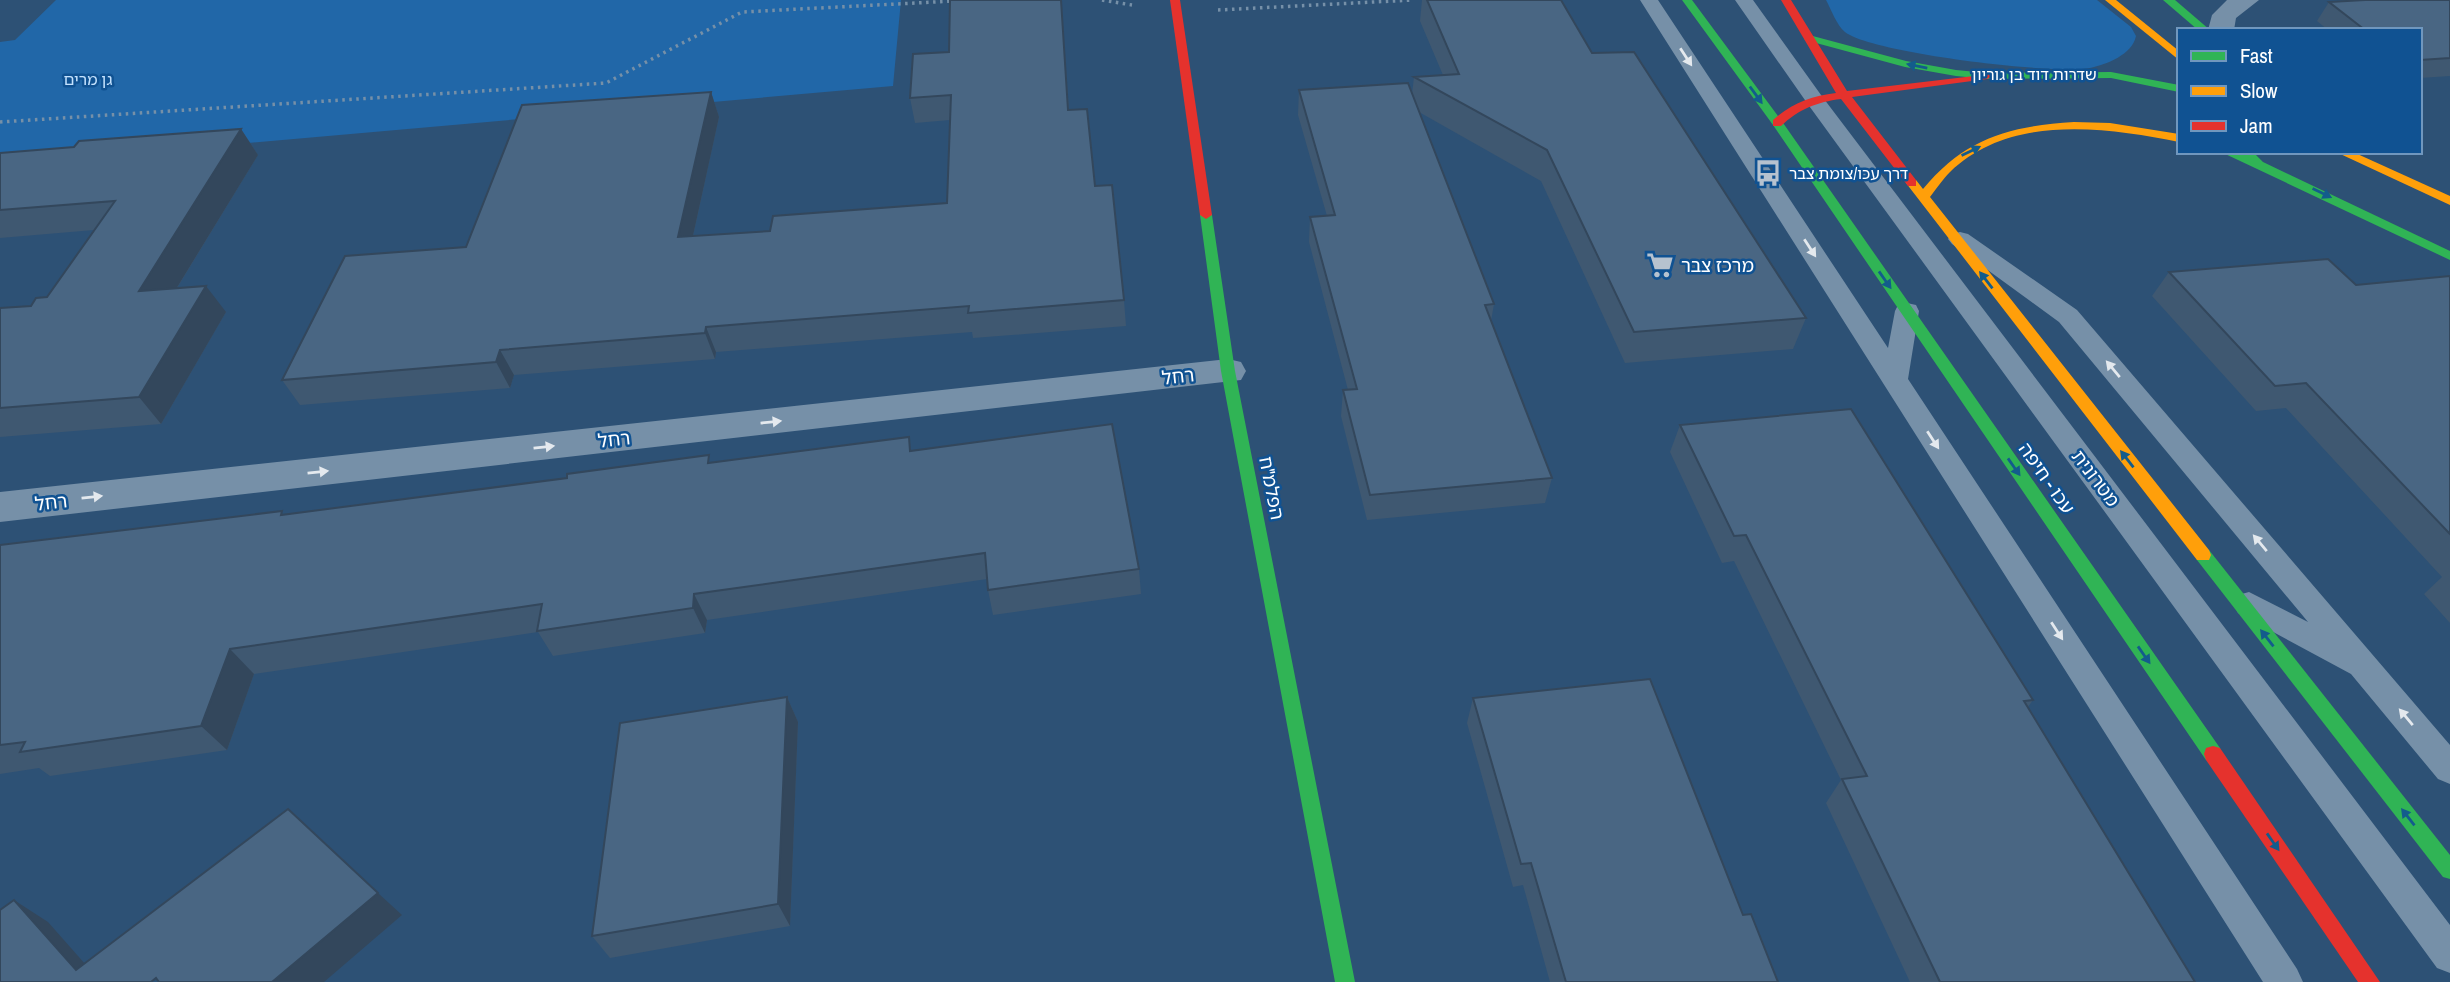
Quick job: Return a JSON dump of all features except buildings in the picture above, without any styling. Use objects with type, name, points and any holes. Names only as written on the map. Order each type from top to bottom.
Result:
[{"type":"main road","name":"עכו - חיפה","points":[[1687,0],[1777,123],[2370,982]]},
{"type":"main road","points":[[1786,0],[1843,94],[2450,870]]},
{"type":"main road","points":[[2110,0],[2177,55]]},
{"type":"main road","points":[[2168,0],[2203,28]]},
{"type":"main road","name":"הפלמ\"ח","points":[[1175,6],[1228,371],[1345,982]]},
{"type":"main road","points":[[2111,75],[2143,58],[2150,35],[2145,27]]},
{"type":"main road","name":"שדרות דוד בן גוריון","points":[[1809,38],[1905,64],[1987,76],[2111,75],[2177,89]]},
{"type":"main road","points":[[1777,123],[1789,112],[1814,99],[1987,76]]},
{"type":"main road","points":[[1923,197],[1937,176],[1967,152],[2043,127],[2078,124],[2123,128],[2177,138]]},
{"type":"main road","points":[[2232,154],[2450,256]]},
{"type":"main road","points":[[2248,154],[2259,165]]},
{"type":"main road","points":[[2346,154],[2450,201]]},
{"type":"main road","points":[[2374,154],[2450,201]]},
{"type":"street","points":[[2221,28],[2221,22],[2228,10],[2246,0]]},
{"type":"street","name":"רחל","points":[[0,507],[1228,371]]},
{"type":"lane","points":[[1649,0],[2284,982]]},
{"type":"lane","name":"מטרונית","points":[[1744,0],[1814,99],[2450,955]]},
{"type":"lane","points":[[1948,230],[2068,316],[2450,769]]},
{"type":"lane","points":[[1895,380],[1907,311]]},
{"type":"lane","points":[[2234,596],[2365,669]]},
{"type":"path","points":[[1102,0],[1175,6],[1413,0]]},
{"type":"path","points":[[0,122],[606,83],[742,12],[955,1]]},
{"type":"green space","name":"גן מרים","points":[[56,0],[901,0],[893,86],[0,165],[0,42],[15,40]]},
{"type":"green space","points":[[1826,0],[2097,0],[2131,27],[2136,36],[2134,43],[2124,53],[2090,68],[2004,65],[1925,54],[1862,40],[1842,29]]},
{"type":"traffic: fast","points":[[1687,0],[1777,123],[2213,754]]},
{"type":"traffic: fast","points":[[2168,0],[2203,28]]},
{"type":"traffic: fast","points":[[1809,38],[1905,64],[1956,73],[1987,76],[2111,75],[2177,89]]},
{"type":"traffic: fast","points":[[2232,154],[2259,165]]},
{"type":"traffic: fast","points":[[2248,154],[2259,165],[2450,256]]},
{"type":"traffic: fast","points":[[1206,215],[1228,371],[1345,982]]},
{"type":"traffic: fast","points":[[2203,555],[2450,870]]},
{"type":"traffic: slow","points":[[2110,0],[2177,55]]},
{"type":"traffic: slow","points":[[1923,197],[1946,169],[1974,149],[2005,135],[2074,125],[2145,131],[2177,138]]},
{"type":"traffic: slow","points":[[2346,154],[2450,201]]},
{"type":"traffic: slow","points":[[1912,183],[2203,555]]},
{"type":"traffic: jam","points":[[1175,0],[1206,215]]},
{"type":"traffic: jam","points":[[1786,0],[1843,94],[1912,183]]},
{"type":"traffic: jam","points":[[1777,123],[1789,112],[1814,99],[1987,76]]},
{"type":"traffic: jam","points":[[2213,754],[2370,982]]},
{"type":"place","name":"דרך עכו/צומת צבר","points":[[1768,173]]},
{"type":"place","name":"מרכז צבר","points":[[1660,265]]}]
